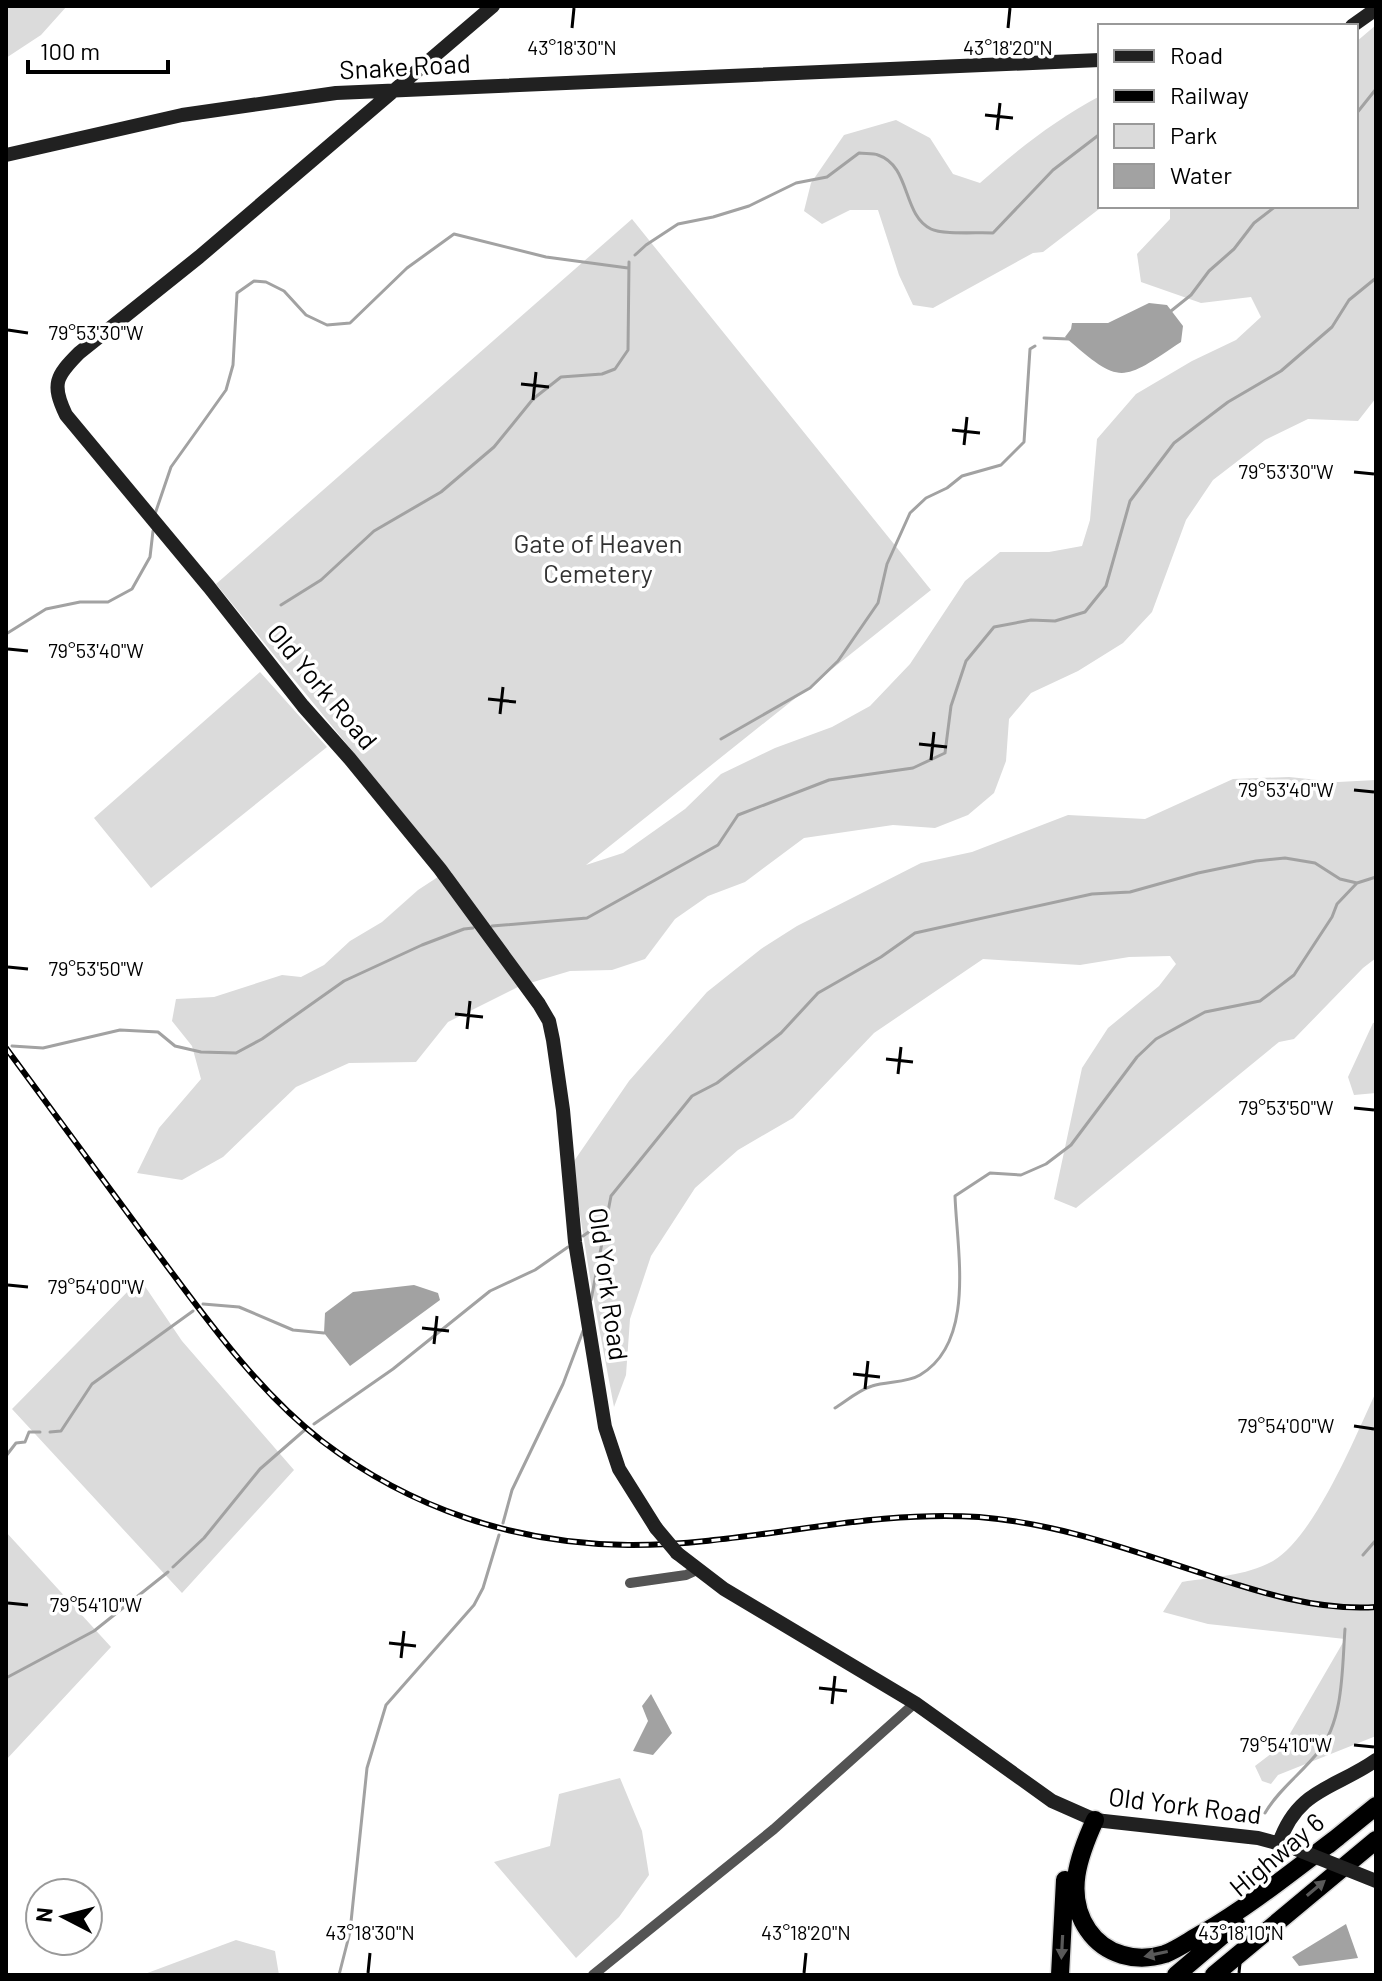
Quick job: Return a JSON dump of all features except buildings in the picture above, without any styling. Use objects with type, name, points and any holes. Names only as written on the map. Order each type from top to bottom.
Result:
[{"type":"highway","name":"Highway 6","points":[[1176,1975],[1376,1806]]},
{"type":"highway","points":[[1089,1818],[1078,1866],[1077,1910],[1090,1934],[1100,1944],[1130,1957],[1164,1954],[1209,1929],[1233,1915],[1338,1837]]},
{"type":"highway","points":[[1060,1975],[1063,1891],[1068,1865],[1089,1818]]},
{"type":"highway","name":"Highway 6","points":[[1214,1975],[1376,1840]]},
{"type":"street","name":"Old York Road","points":[[493,6],[199,257],[79,353],[62,370],[56,382],[58,398],[66,415],[440,869],[549,1021],[563,1110],[575,1242],[605,1427],[619,1469],[656,1528],[677,1553],[724,1589],[915,1703],[1052,1801],[1089,1818],[1258,1838],[1285,1845],[1376,1881]]},
{"type":"street","points":[[1355,24],[1376,9]]},
{"type":"street","name":"Snake Road","points":[[6,155],[182,115],[336,93],[1098,60]]},
{"type":"street","points":[[630,1583],[686,1575],[697,1570]]},
{"type":"street","points":[[593,1975],[774,1829],[915,1703]]},
{"type":"street","points":[[1285,1845],[1288,1822],[1311,1796],[1376,1760]]},
{"type":"green space","points":[[6,6],[67,6],[41,35],[6,58]]},
{"type":"green space","name":"Gate of Heaven Cemetery","points":[[1376,25],[1376,398],[1358,421],[1308,419],[1265,440],[1213,480],[1186,520],[1152,612],[1123,643],[1078,671],[1031,693],[1009,719],[1006,761],[994,793],[968,815],[935,828],[893,825],[804,838],[745,882],[708,896],[675,919],[645,959],[612,970],[570,971],[520,986],[448,1022],[416,1062],[349,1063],[296,1087],[223,1157],[182,1180],[137,1173],[159,1128],[201,1079],[192,1046],[172,1021],[176,999],[214,997],[282,975],[301,977],[324,965],[350,941],[382,922],[418,890],[444,873],[452,873],[216,584],[632,219],[931,590],[586,865],[623,853],[685,809],[721,774],[775,748],[832,727],[870,706],[910,664],[965,581],[1000,552],[1049,552],[1082,546],[1090,520],[1097,439],[1136,394],[1192,361],[1236,340],[1261,317],[1251,297],[1201,303],[1141,282],[1137,254],[1170,219],[1170,208],[1358,208],[1358,40]]},
{"type":"green space","points":[[1098,97],[1100,208],[1043,252],[1033,253],[933,308],[913,305],[899,275],[878,210],[850,210],[822,224],[804,211],[811,183],[844,135],[896,120],[930,138],[953,174],[980,183],[1008,158]]},
{"type":"green space","points":[[260,672],[327,747],[151,888],[94,818]]},
{"type":"green space","points":[[1289,777],[1338,782],[1376,780],[1376,958],[1294,1039],[1279,1042],[1076,1208],[1054,1199],[1082,1068],[1108,1028],[1159,986],[1176,964],[1170,956],[1129,957],[1080,965],[983,959],[874,1033],[793,1118],[738,1150],[695,1188],[651,1256],[630,1319],[626,1375],[614,1407],[572,1164],[629,1081],[707,992],[761,949],[797,926],[921,863],[972,852],[1068,815],[1145,819],[1233,779]]},
{"type":"green space","points":[[1376,1022],[1376,1093],[1354,1095],[1348,1077]]},
{"type":"green space","points":[[140,1279],[182,1341],[294,1470],[182,1593],[12,1409]]},
{"type":"green space","points":[[1376,1392],[1376,1736],[1278,1775],[1271,1784],[1262,1781],[1255,1766],[1284,1744],[1345,1639],[1208,1624],[1163,1612],[1182,1582],[1252,1570],[1273,1561],[1289,1548],[1319,1508]]},
{"type":"green space","points":[[6,1532],[111,1647],[6,1760]]},
{"type":"green space","points":[[620,1778],[642,1831],[649,1875],[619,1917],[576,1958],[494,1862],[550,1846],[559,1794]]},
{"type":"green space","points":[[236,1940],[275,1951],[279,1975],[142,1975]]},
{"type":"water","points":[[1149,303],[1167,305],[1183,326],[1181,342],[1133,371],[1110,371],[1065,337],[1072,323],[1108,323]]},
{"type":"water","points":[[414,1285],[438,1293],[440,1300],[350,1366],[324,1333],[325,1313],[353,1292]]},
{"type":"water","points":[[651,1694],[672,1733],[653,1755],[633,1751],[648,1721],[642,1706]]},
{"type":"water","points":[[1346,1924],[1358,1958],[1299,1966],[1292,1957]]},
{"type":"waterway","points":[[1358,112],[1376,89]]},
{"type":"waterway","points":[[635,255],[678,224],[749,206],[796,183],[827,177],[859,153],[876,154],[889,161],[902,180],[915,213],[931,229],[952,233],[993,233],[1053,170],[1098,136]]},
{"type":"waterway","points":[[1171,311],[1191,295],[1254,223],[1273,208]]},
{"type":"waterway","points":[[155,514],[171,467],[226,390],[233,365],[237,293],[254,281],[266,282],[284,291],[306,315],[327,325],[350,323],[407,268],[454,234],[546,257],[628,268]]},
{"type":"waterway","points":[[281,605],[321,580],[374,531],[441,492],[494,447],[533,399],[561,377],[602,374],[615,369],[628,350],[629,262]]},
{"type":"waterway","points":[[492,926],[587,918],[718,845],[738,815],[829,780],[913,768],[945,753],[951,706],[966,661],[994,627],[1031,620],[1055,621],[1085,612],[1106,586],[1130,501],[1174,443],[1228,402],[1281,371],[1332,327],[1349,300],[1376,278]]},
{"type":"waterway","points":[[1044,338],[1069,339]]},
{"type":"waterway","points":[[721,739],[810,688],[838,661],[878,603],[887,564],[910,513],[926,498],[947,488],[962,476],[1001,465],[1024,442],[1030,349],[1035,346]]},
{"type":"waterway","points":[[6,634],[46,609],[80,602],[108,602],[132,589],[150,557],[153,531]]},
{"type":"waterway","points":[[591,1300],[611,1196],[692,1096],[717,1083],[781,1033],[818,993],[881,957],[915,933],[1092,894],[1130,892],[1256,861],[1285,858],[1315,863],[1340,879],[1357,883],[1376,877]]},
{"type":"waterway","points":[[835,1408],[867,1388],[920,1375],[938,1360],[949,1341],[959,1294],[955,1196],[990,1173],[1021,1175],[1046,1164],[1071,1145],[1137,1057],[1156,1039],[1205,1012],[1260,1001],[1294,975],[1332,917],[1337,904],[1357,883]]},
{"type":"waterway","points":[[12,1046],[43,1048],[120,1030],[158,1032],[175,1046],[201,1052],[236,1053],[262,1039],[344,981],[422,945],[473,928]]},
{"type":"waterway","points":[[583,1236],[607,1219]]},
{"type":"waterway","points":[[314,1424],[393,1369],[490,1291],[535,1270],[568,1247]]},
{"type":"waterway","points":[[203,1304],[239,1307],[293,1330],[324,1333]]},
{"type":"waterway","points":[[50,1432],[61,1431],[92,1384],[193,1311]]},
{"type":"waterway","points":[[503,1523],[512,1490],[563,1384],[583,1331]]},
{"type":"waterway","points":[[173,1567],[204,1538],[260,1469],[307,1428]]},
{"type":"waterway","points":[[6,1456],[16,1443],[25,1442],[29,1432],[40,1432]]},
{"type":"waterway","points":[[351,1922],[367,1768],[386,1705],[474,1605],[483,1588],[499,1535]]},
{"type":"waterway","points":[[1363,1555],[1376,1540]]},
{"type":"waterway","points":[[6,1678],[94,1631],[168,1572]]},
{"type":"waterway","points":[[1265,1813],[1327,1738],[1340,1693],[1345,1629]]},
{"type":"waterway","points":[[339,1975],[350,1932]]},
{"type":"railway","points":[[6,1048],[208,1321],[273,1397],[322,1441],[356,1465],[429,1504],[506,1530],[546,1538],[628,1545],[716,1540],[891,1518],[935,1516],[1008,1520],[1093,1539],[1288,1599],[1332,1606],[1376,1607]]}]
